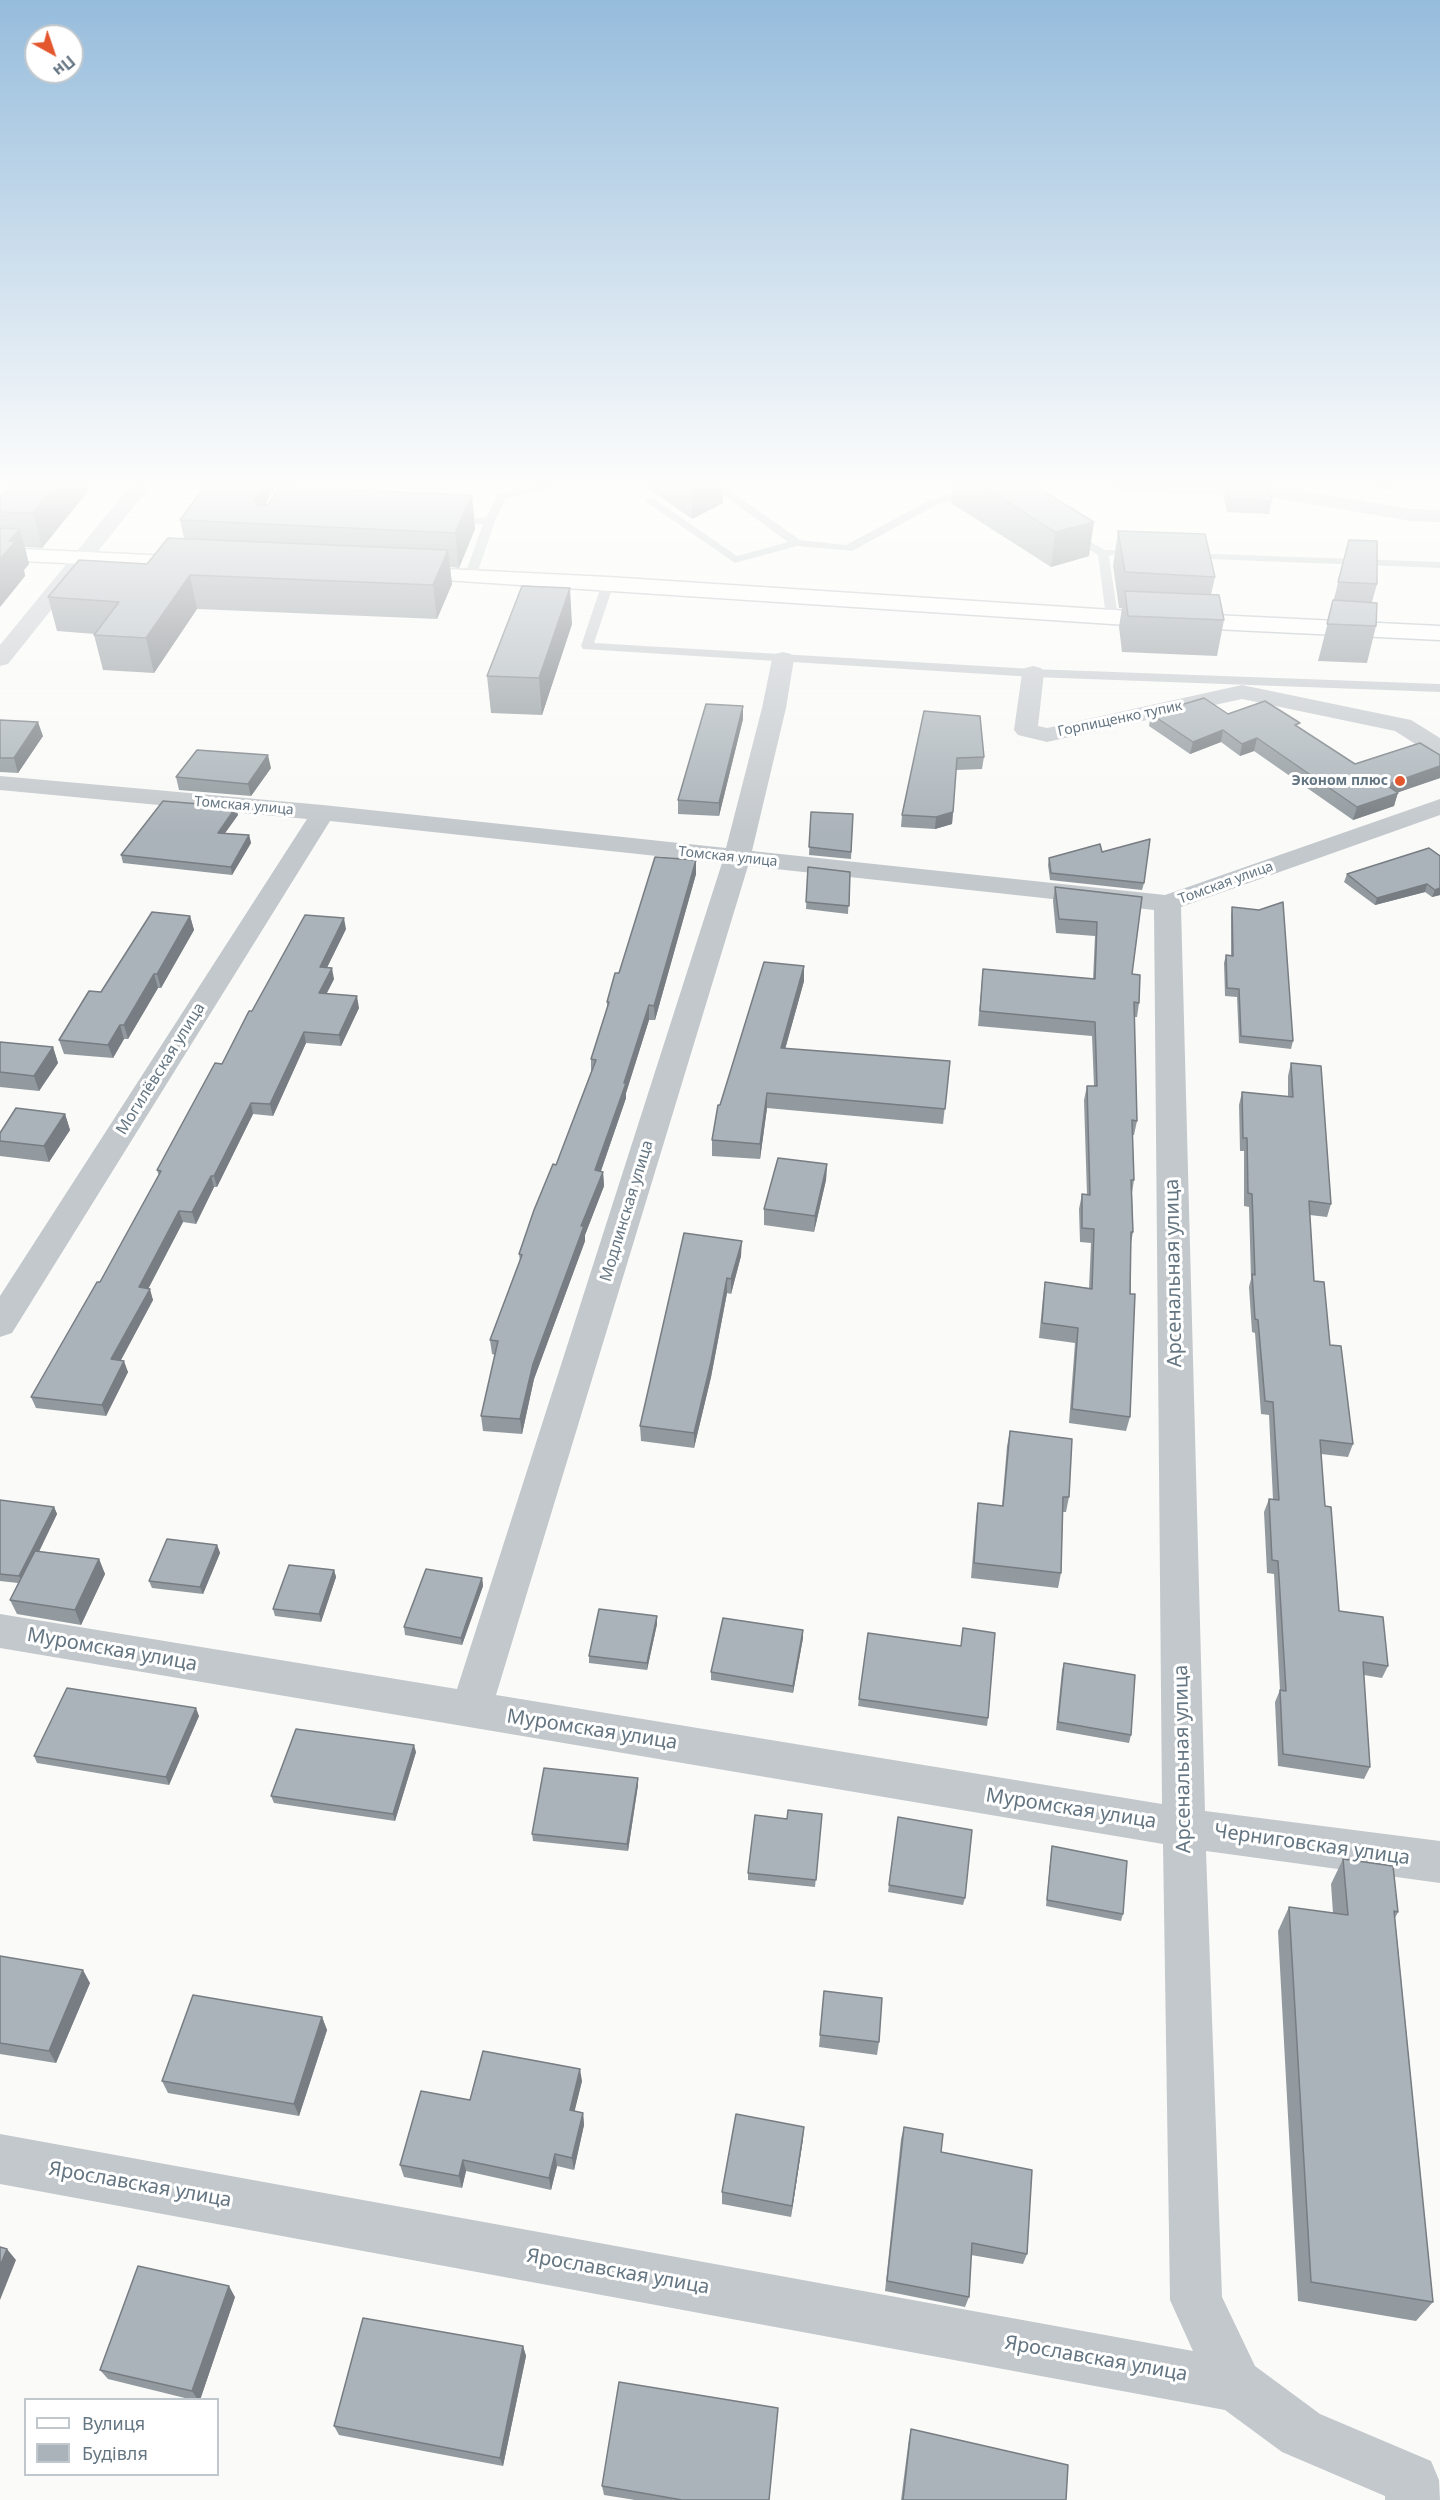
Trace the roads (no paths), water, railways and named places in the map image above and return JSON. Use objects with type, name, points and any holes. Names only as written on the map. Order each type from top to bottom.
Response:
[{"type":"main road","points":[[885,602],[1112,617],[1440,633]]},
{"type":"street","points":[[0,659],[47,602]]},
{"type":"street","name":"Модлинская улица","points":[[471,1710],[737,858],[774,708],[783,659]]},
{"type":"street","name":"Горпищенко тупик","points":[[1033,672],[1026,730],[1047,735],[1240,686],[1403,725],[1440,749]]},
{"type":"street","name":"Томская улица","points":[[0,783],[323,813],[1167,903],[1440,807]]},
{"type":"street","name":"Могилёвская улица","points":[[0,1324],[323,813]]},
{"type":"street","name":"Арсенальная улица","points":[[1167,903],[1184,1828],[1196,2300],[1236,2385],[1301,2433],[1422,2483]]},
{"type":"street","name":"Муромская улица","points":[[0,1631],[1184,1828]]},
{"type":"street","name":"Черниговская улица","points":[[1184,1828],[1440,1862]]},
{"type":"street","name":"Ярославская улица","points":[[0,2159],[1236,2385]]},
{"type":"lane","points":[[602,602],[587,646],[1240,686],[1440,688]]},
{"type":"lane","points":[[1110,602],[1112,617]]},
{"type":"place","name":"Эконом плюс","points":[[1400,781]]}]
